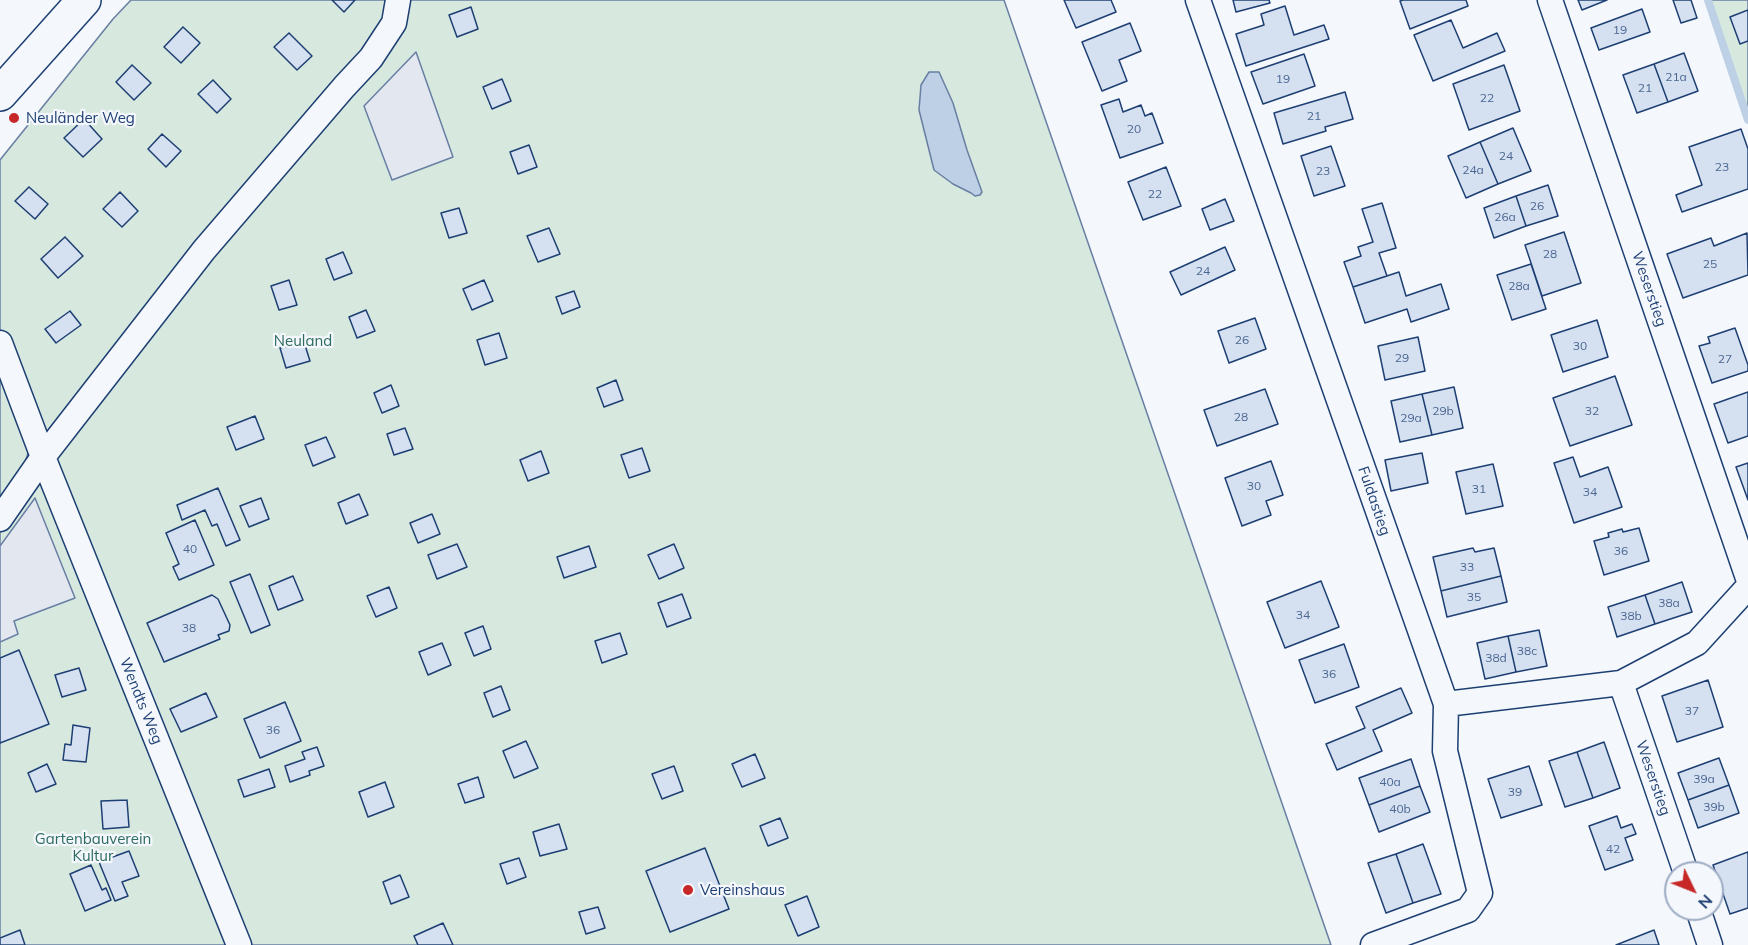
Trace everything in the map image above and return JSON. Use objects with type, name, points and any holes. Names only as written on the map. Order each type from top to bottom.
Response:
[{"type":"main road","points":[[0,94],[84,0]]},
{"type":"street","points":[[0,519],[43,457],[204,250],[371,58],[393,23],[398,0]]},
{"type":"street","name":"Fuldastieg","points":[[1198,0],[1446,704],[1445,751],[1480,893],[1468,910],[1373,945]]},
{"type":"street","name":"Weserstieg","points":[[1550,0],[1748,578]]},
{"type":"street","points":[[0,343],[43,457]]},
{"type":"street","name":"Wendts Weg","points":[[43,457],[239,945]]},
{"type":"street","points":[[1446,704],[1621,683],[1697,643],[1748,587]]},
{"type":"street","name":"Weserstieg","points":[[1621,683],[1682,861]]},
{"type":"street","points":[[1702,921],[1710,945]]},
{"type":"green space","points":[[131,0],[1004,0],[1331,945],[0,945],[0,519],[40,463],[31,443],[25,463],[0,499],[0,160],[113,19]]},
{"type":"green space","points":[[1710,0],[1748,0],[1748,112]]},
{"type":"shaded area","points":[[416,52],[453,157],[392,180],[364,106]]},
{"type":"shaded area","points":[[35,498],[75,598],[14,621],[18,634],[0,642],[0,546]]},
{"type":"water","points":[[929,72],[939,72],[953,103],[982,192],[980,195],[975,196],[934,170],[919,110],[921,85]]},
{"type":"building","points":[[332,0],[355,0],[344,12]]},
{"type":"building","points":[[1064,0],[1111,0],[1116,12],[1076,28]]},
{"type":"building","points":[[1233,0],[1269,0],[1270,3],[1236,12]]},
{"type":"building","points":[[1466,0],[1468,6],[1410,29],[1400,1]]},
{"type":"building","points":[[1578,0],[1607,0],[1582,10]]},
{"type":"building","points":[[1673,0],[1691,0],[1697,18],[1681,23]]},
{"type":"building","points":[[1285,6],[1294,35],[1324,25],[1329,39],[1246,66],[1236,34],[1264,25],[1261,14]]},
{"type":"building","points":[[471,7],[478,29],[457,37],[449,15]]},
{"type":"building","points":[[1642,9],[1650,32],[1599,50],[1591,28]]},
{"type":"building","points":[[1748,10],[1748,41],[1740,44],[1730,17]]},
{"type":"building","points":[[1451,20],[1463,48],[1497,33],[1505,51],[1433,81],[1414,35]]},
{"type":"building","points":[[1130,23],[1141,51],[1119,60],[1127,81],[1102,91],[1082,42]]},
{"type":"building","points":[[183,27],[200,43],[181,63],[164,47]]},
{"type":"building","points":[[289,33],[312,56],[297,70],[274,47]]},
{"type":"building","points":[[1684,53],[1698,91],[1668,102],[1654,64]]},
{"type":"building","points":[[1304,54],[1315,86],[1263,104],[1251,72]]},
{"type":"building","points":[[1654,64],[1668,102],[1637,113],[1623,75]]},
{"type":"building","points":[[132,65],[151,83],[134,100],[116,82]]},
{"type":"building","points":[[1504,65],[1520,111],[1469,130],[1453,84]]},
{"type":"building","points":[[502,79],[511,101],[492,109],[483,87]]},
{"type":"building","points":[[213,80],[231,99],[217,113],[198,94]]},
{"type":"building","points":[[1345,92],[1353,119],[1325,127],[1326,131],[1283,144],[1274,113]]},
{"type":"building","points":[[1119,99],[1123,112],[1141,105],[1145,116],[1152,113],[1163,143],[1120,158],[1101,105]]},
{"type":"building","points":[[84,119],[102,139],[83,157],[64,138]]},
{"type":"building","points":[[1513,128],[1531,171],[1498,184],[1480,142]]},
{"type":"building","points":[[1741,129],[1748,149],[1748,189],[1682,212],[1676,195],[1702,185],[1689,147]]},
{"type":"building","points":[[162,134],[181,151],[166,167],[148,149]]},
{"type":"building","points":[[1480,142],[1498,184],[1466,198],[1448,156]]},
{"type":"building","points":[[529,145],[537,167],[518,174],[510,152]]},
{"type":"building","points":[[1331,146],[1345,186],[1314,196],[1301,156]]},
{"type":"building","points":[[1166,167],[1181,206],[1143,220],[1128,182]]},
{"type":"building","points":[[1548,185],[1558,216],[1526,226],[1516,196]]},
{"type":"building","points":[[29,187],[48,204],[35,219],[15,201]]},
{"type":"building","points":[[120,192],[138,211],[122,227],[103,209]]},
{"type":"building","points":[[1516,196],[1526,226],[1494,238],[1484,208]]},
{"type":"building","points":[[1225,199],[1234,221],[1210,230],[1202,209]]},
{"type":"building","points":[[1382,203],[1396,248],[1379,253],[1387,276],[1353,287],[1344,262],[1361,256],[1358,247],[1373,242],[1362,209]]},
{"type":"building","points":[[459,208],[467,233],[449,238],[441,213]]},
{"type":"building","points":[[549,228],[560,254],[538,262],[527,236]]},
{"type":"building","points":[[1564,232],[1581,283],[1542,296],[1525,245]]},
{"type":"building","points":[[1747,233],[1748,275],[1683,298],[1667,254],[1711,238],[1714,246]]},
{"type":"building","points":[[65,237],[83,256],[58,278],[41,259]]},
{"type":"building","points":[[1225,247],[1235,270],[1181,295],[1170,272]]},
{"type":"building","points":[[343,252],[352,273],[334,280],[326,259]]},
{"type":"building","points":[[1531,264],[1546,309],[1512,320],[1497,275]]},
{"type":"building","points":[[1399,272],[1406,296],[1441,284],[1449,309],[1411,322],[1407,309],[1365,323],[1353,287]]},
{"type":"building","points":[[289,280],[297,305],[279,310],[271,286]]},
{"type":"building","points":[[484,280],[493,301],[472,310],[463,289]]},
{"type":"building","points":[[574,291],[580,307],[562,314],[556,297]]},
{"type":"building","points":[[366,310],[375,331],[357,338],[349,317]]},
{"type":"building","points":[[70,311],[81,325],[56,343],[45,329]]},
{"type":"building","points":[[1255,318],[1266,349],[1229,363],[1218,331]]},
{"type":"building","points":[[1597,320],[1608,357],[1563,372],[1551,335]]},
{"type":"building","points":[[1735,328],[1748,371],[1712,383],[1699,346],[1710,343],[1708,337]]},
{"type":"building","points":[[499,333],[507,358],[485,365],[477,340]]},
{"type":"building","points":[[1418,337],[1425,371],[1385,380],[1378,346]]},
{"type":"building","points":[[304,342],[310,361],[286,368],[280,348]]},
{"type":"building","points":[[1615,376],[1632,425],[1570,446],[1553,398]]},
{"type":"building","points":[[616,380],[623,400],[604,407],[597,388]]},
{"type":"building","points":[[391,385],[399,406],[382,413],[374,393]]},
{"type":"building","points":[[1454,387],[1463,428],[1432,435],[1422,394]]},
{"type":"building","points":[[1265,389],[1278,424],[1217,446],[1204,410]]},
{"type":"building","points":[[1748,392],[1748,436],[1728,443],[1714,404]]},
{"type":"building","points":[[1422,394],[1432,435],[1400,442],[1391,401]]},
{"type":"building","points":[[255,416],[264,439],[236,450],[227,427]]},
{"type":"building","points":[[405,428],[413,449],[394,455],[387,434]]},
{"type":"building","points":[[326,437],[335,457],[313,466],[305,445]]},
{"type":"building","points":[[642,448],[650,471],[629,478],[621,455]]},
{"type":"building","points":[[541,451],[549,473],[528,481],[520,460]]},
{"type":"building","points":[[1422,453],[1428,483],[1391,491],[1385,460]]},
{"type":"building","points":[[1573,457],[1580,477],[1608,467],[1622,507],[1574,523],[1554,463]]},
{"type":"building","points":[[1271,461],[1283,495],[1266,501],[1271,515],[1242,526],[1225,478]]},
{"type":"building","points":[[1748,463],[1748,500],[1736,467]]},
{"type":"building","points":[[1493,464],[1503,506],[1466,514],[1456,472]]},
{"type":"building","points":[[218,488],[240,540],[226,546],[217,524],[212,526],[205,510],[182,520],[177,505]]},
{"type":"building","points":[[359,494],[368,515],[346,524],[338,503]]},
{"type":"building","points":[[261,498],[269,519],[249,527],[240,506]]},
{"type":"building","points":[[432,514],[440,534],[418,543],[410,523]]},
{"type":"building","points":[[195,520],[214,565],[179,580],[173,567],[179,564],[166,533]]},
{"type":"building","points":[[1639,528],[1649,561],[1604,575],[1594,541],[1609,537],[1608,533]]},
{"type":"building","points":[[457,544],[467,567],[437,579],[428,555]]},
{"type":"building","points":[[674,544],[684,568],[659,579],[648,555]]},
{"type":"building","points":[[589,546],[596,567],[564,578],[557,557]]},
{"type":"building","points":[[1473,548],[1475,552],[1494,548],[1501,576],[1441,591],[1433,557]]},
{"type":"building","points":[[250,574],[270,625],[251,633],[230,582]]},
{"type":"building","points":[[293,576],[303,600],[278,610],[269,586]]},
{"type":"building","points":[[1501,576],[1507,602],[1447,617],[1441,591]]},
{"type":"building","points":[[1321,581],[1339,627],[1285,648],[1267,602]]},
{"type":"building","points":[[1682,582],[1692,612],[1655,624],[1645,595]]},
{"type":"building","points":[[389,587],[397,608],[376,617],[367,596]]},
{"type":"building","points":[[682,594],[691,618],[667,627],[658,603]]},
{"type":"building","points":[[212,595],[218,599],[230,625],[229,631],[218,635],[220,639],[164,662],[147,623]]},
{"type":"building","points":[[1645,595],[1655,624],[1617,637],[1608,607]]},
{"type":"building","points":[[483,626],[491,649],[474,656],[465,633]]},
{"type":"building","points":[[1539,630],[1547,666],[1516,672],[1508,636]]},
{"type":"building","points":[[620,633],[627,654],[602,663],[595,641]]},
{"type":"building","points":[[1508,636],[1516,672],[1485,679],[1477,643]]},
{"type":"building","points":[[442,643],[451,665],[428,675],[419,652]]},
{"type":"building","points":[[1344,644],[1359,687],[1315,703],[1299,660]]},
{"type":"building","points":[[19,650],[49,724],[0,743],[0,658]]},
{"type":"building","points":[[79,668],[86,690],[62,697],[55,675]]},
{"type":"building","points":[[1708,680],[1723,727],[1677,742],[1662,696]]},
{"type":"building","points":[[501,686],[510,710],[493,717],[484,693]]},
{"type":"building","points":[[1401,688],[1412,713],[1373,730],[1382,751],[1337,770],[1326,744],[1365,728],[1356,707]]},
{"type":"building","points":[[206,693],[217,717],[181,732],[170,709]]},
{"type":"building","points":[[285,702],[301,741],[260,758],[244,719]]},
{"type":"building","points":[[73,725],[90,728],[86,762],[63,760],[65,744],[71,745]]},
{"type":"building","points":[[526,741],[538,768],[514,778],[503,751]]},
{"type":"building","points":[[1604,742],[1620,788],[1593,798],[1577,752]]},
{"type":"building","points":[[317,747],[324,766],[309,771],[310,775],[290,782],[285,766],[305,759],[302,752]]},
{"type":"building","points":[[1577,752],[1593,798],[1565,807],[1549,761]]},
{"type":"building","points":[[755,754],[765,778],[742,787],[732,764]]},
{"type":"building","points":[[1719,758],[1729,785],[1688,800],[1678,773]]},
{"type":"building","points":[[1411,759],[1420,786],[1369,805],[1359,778]]},
{"type":"building","points":[[47,764],[56,784],[36,792],[28,773]]},
{"type":"building","points":[[674,766],[683,791],[662,799],[652,774]]},
{"type":"building","points":[[1529,766],[1542,805],[1501,818],[1488,779]]},
{"type":"building","points":[[269,769],[275,787],[244,797],[238,780]]},
{"type":"building","points":[[478,777],[484,797],[465,803],[458,784]]},
{"type":"building","points":[[385,782],[394,807],[368,817],[359,792]]},
{"type":"building","points":[[1729,785],[1739,813],[1698,828],[1688,800]]},
{"type":"building","points":[[1420,786],[1430,812],[1379,832],[1369,805]]},
{"type":"building","points":[[127,800],[129,827],[103,829],[101,801]]},
{"type":"building","points":[[1617,816],[1621,828],[1632,824],[1636,834],[1625,838],[1633,860],[1605,870],[1589,826]]},
{"type":"building","points":[[780,818],[788,838],[768,846],[760,826]]},
{"type":"building","points":[[559,824],[567,849],[540,856],[533,832]]},
{"type":"building","points":[[1423,844],[1441,894],[1413,903],[1396,854]]},
{"type":"building","name":"Vereinshaus","points":[[705,848],[729,909],[670,932],[646,871]]},
{"type":"building","points":[[129,851],[139,876],[122,882],[128,896],[115,901],[99,862]]},
{"type":"building","points":[[1748,852],[1748,908],[1730,914],[1724,897],[1724,861]]},
{"type":"building","points":[[1396,854],[1413,903],[1386,913],[1368,863]]},
{"type":"building","points":[[519,858],[526,877],[507,884],[500,864]]},
{"type":"building","points":[[91,865],[102,890],[106,888],[111,900],[85,911],[70,874]]},
{"type":"building","points":[[400,875],[409,897],[391,904],[383,882]]},
{"type":"building","points":[[807,896],[819,927],[798,936],[785,905]]},
{"type":"building","points":[[598,907],[605,928],[586,934],[579,912]]},
{"type":"building","points":[[443,923],[453,945],[418,945],[414,936]]},
{"type":"building","points":[[20,930],[25,945],[0,945],[0,938]]},
{"type":"building","points":[[1654,930],[1659,945],[1616,945]]},
{"type":"waterway","points":[[1708,0],[1748,120]]},
{"type":"place","name":"Neuländer Weg","points":[[14,118]]},
{"type":"place","name":"Vereinshaus","points":[[688,890]]},
{"type":"park label","name":"Neuland","points":[[303,341]]},
{"type":"park label","name":"Gartenbauverein Kultur","points":[[93,848]]}]
